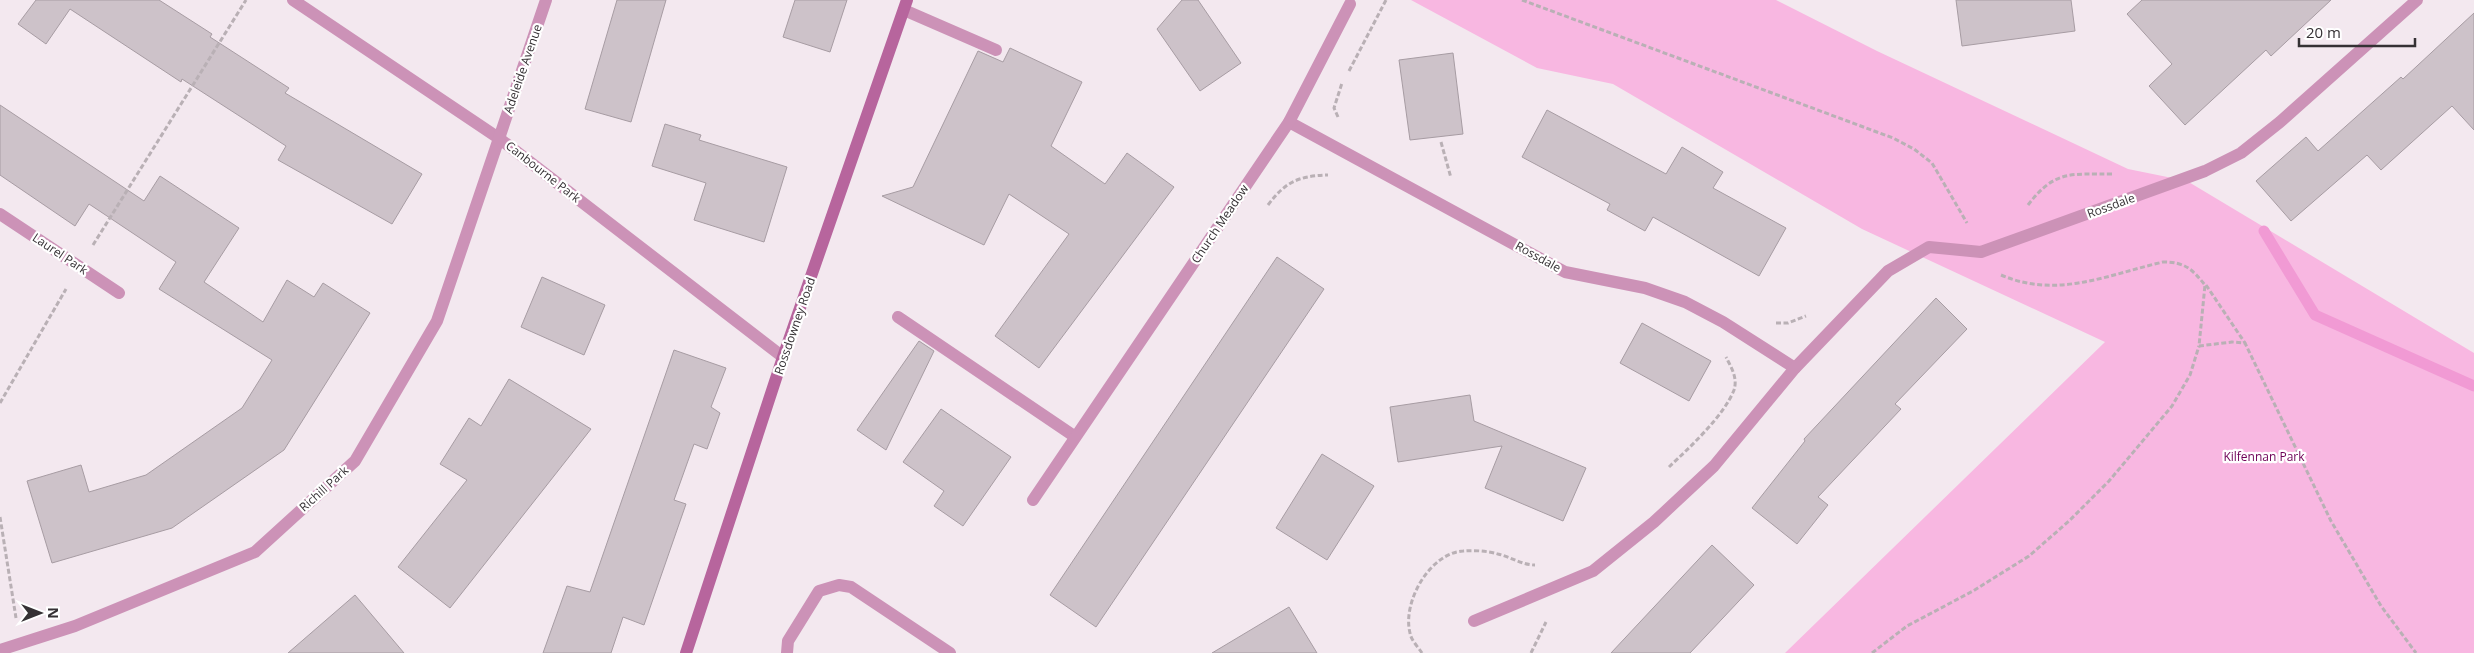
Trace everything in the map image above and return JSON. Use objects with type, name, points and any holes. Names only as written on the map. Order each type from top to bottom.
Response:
[{"type":"main road","name":"Rossdowney Road","points":[[686,653],[783,357],[905,5]]},
{"type":"street","name":"Canbourne Park","points":[[293,0],[500,138],[783,357]]},
{"type":"street","name":"Adeleide Avenue","points":[[500,138],[546,0]]},
{"type":"street","name":"Rossdale","points":[[1474,621],[1593,570],[1654,522],[1714,466],[1795,368],[1888,271],[1929,247],[1981,252],[2205,171],[2241,153],[2280,122],[2417,0]]},
{"type":"street","name":"Church Meadow","points":[[1033,500],[1074,436],[1289,122],[1347,1]]},
{"type":"street","points":[[905,5],[996,50]]},
{"type":"street","name":"Rossdale","points":[[1289,122],[1565,272],[1645,288],[1685,302],[1723,322],[1795,368]]},
{"type":"street","name":"Richill Park","points":[[0,650],[76,626],[255,552],[355,462],[437,321],[500,138]]},
{"type":"street","name":"Laurel Park","points":[[0,214],[119,294]]},
{"type":"street","points":[[898,317],[1074,436]]},
{"type":"street","points":[[787,653],[788,641],[814,597],[819,591],[839,585],[851,587],[950,653]]},
{"type":"path","points":[[0,403],[79,267],[246,0]]},
{"type":"path","points":[[1340,121],[1334,108],[1341,85],[1386,0]]},
{"type":"path","points":[[1522,0],[1893,138],[1914,149],[1932,163],[1993,271],[2018,282],[2040,286],[2075,285],[2163,262],[2178,262],[2190,267],[2205,285],[2245,344],[2330,521],[2380,606],[2416,653]]},
{"type":"path","points":[[1441,142],[1451,178]]},
{"type":"path","points":[[2023,212],[2034,197],[2049,183],[2066,174],[2116,174]]},
{"type":"path","points":[[1265,209],[1274,197],[1292,180],[1307,176],[1330,175]]},
{"type":"path","points":[[1872,653],[1907,626],[1973,591],[2029,556],[2069,521],[2109,481],[2172,406],[2190,375],[2199,346],[2205,285]]},
{"type":"path","points":[[1771,323],[1788,323],[1811,312]]},
{"type":"path","points":[[2199,346],[2232,342],[2245,344]]},
{"type":"path","points":[[1668,468],[1721,412],[1734,389],[1734,373],[1724,352]]},
{"type":"path","points":[[0,517],[20,643]]},
{"type":"path","points":[[1422,653],[1410,634],[1409,615],[1413,593],[1424,576],[1439,562],[1462,551],[1476,551],[1496,553],[1527,565],[1543,565]]},
{"type":"path","points":[[1531,653],[1544,624],[1550,619]]},
{"type":"green space","name":"Kilfennan Park","points":[[1411,0],[1776,0],[1877,51],[2128,169],[2187,181],[2474,353],[2474,653],[1785,653],[2105,342],[1862,229],[1613,84],[1537,68]]},
{"type":"building","points":[[36,0],[159,0],[212,34],[210,37],[289,88],[285,93],[422,174],[392,224],[278,160],[286,146],[182,79],[181,82],[70,9],[46,44],[18,24]]},
{"type":"building","points":[[617,0],[666,0],[631,122],[585,109]]},
{"type":"building","points":[[795,0],[847,0],[830,52],[783,37]]},
{"type":"building","points":[[1182,0],[1198,0],[1241,63],[1200,91],[1157,29]]},
{"type":"building","points":[[1956,0],[2071,0],[2075,31],[1962,46]]},
{"type":"building","points":[[2142,0],[2331,0],[2271,56],[2266,50],[2185,125],[2149,86],[2172,64],[2127,14]]},
{"type":"building","points":[[2474,13],[2474,130],[2452,106],[2381,170],[2367,155],[2291,221],[2256,181],[2306,137],[2318,151],[2401,77],[2403,79]]},
{"type":"building","points":[[1010,48],[1082,82],[1051,146],[1105,184],[1127,153],[1174,187],[1039,368],[995,336],[1069,234],[1009,194],[984,245],[882,196],[913,187],[978,51],[1003,62]]},
{"type":"building","points":[[1453,53],[1463,134],[1410,140],[1399,60]]},
{"type":"building","points":[[0,105],[144,201],[160,176],[239,228],[204,282],[263,322],[287,280],[314,297],[323,283],[370,313],[284,450],[172,528],[52,563],[27,481],[81,465],[89,492],[146,475],[242,408],[272,360],[159,289],[176,262],[89,204],[75,226],[0,175]]},
{"type":"building","points":[[1547,110],[1666,174],[1682,147],[1723,172],[1713,188],[1786,228],[1759,276],[1653,217],[1645,231],[1607,210],[1610,204],[1522,157]]},
{"type":"building","points":[[665,124],[701,135],[699,140],[787,167],[764,242],[694,220],[706,183],[652,166]]},
{"type":"building","points":[[1277,257],[1324,289],[1096,627],[1050,595]]},
{"type":"building","points":[[542,277],[605,305],[584,355],[521,327]]},
{"type":"building","points":[[1936,298],[1967,329],[1895,404],[1901,409],[1818,497],[1828,505],[1797,544],[1752,508],[1805,441],[1804,439]]},
{"type":"building","points":[[1642,323],[1711,361],[1689,401],[1620,363]]},
{"type":"building","points":[[919,341],[934,351],[886,450],[857,430]]},
{"type":"building","points":[[674,350],[726,368],[711,407],[720,413],[707,449],[694,444],[674,500],[686,504],[644,625],[623,617],[611,653],[543,653],[567,586],[590,592]]},
{"type":"building","points":[[509,379],[591,429],[450,608],[398,567],[467,480],[440,464],[469,418],[481,426]]},
{"type":"building","points":[[1470,395],[1474,421],[1586,468],[1563,521],[1485,488],[1502,446],[1398,462],[1390,407]]},
{"type":"building","points":[[941,409],[1011,457],[963,526],[934,506],[944,491],[903,462]]},
{"type":"building","points":[[1322,454],[1374,486],[1327,560],[1276,528]]},
{"type":"building","points":[[1712,545],[1754,585],[1690,653],[1611,653]]},
{"type":"building","points":[[355,595],[404,653],[288,653]]},
{"type":"building","points":[[1289,607],[1317,653],[1212,653]]},
{"type":"waterway","points":[[2264,231],[2315,315],[2474,386]]}]
